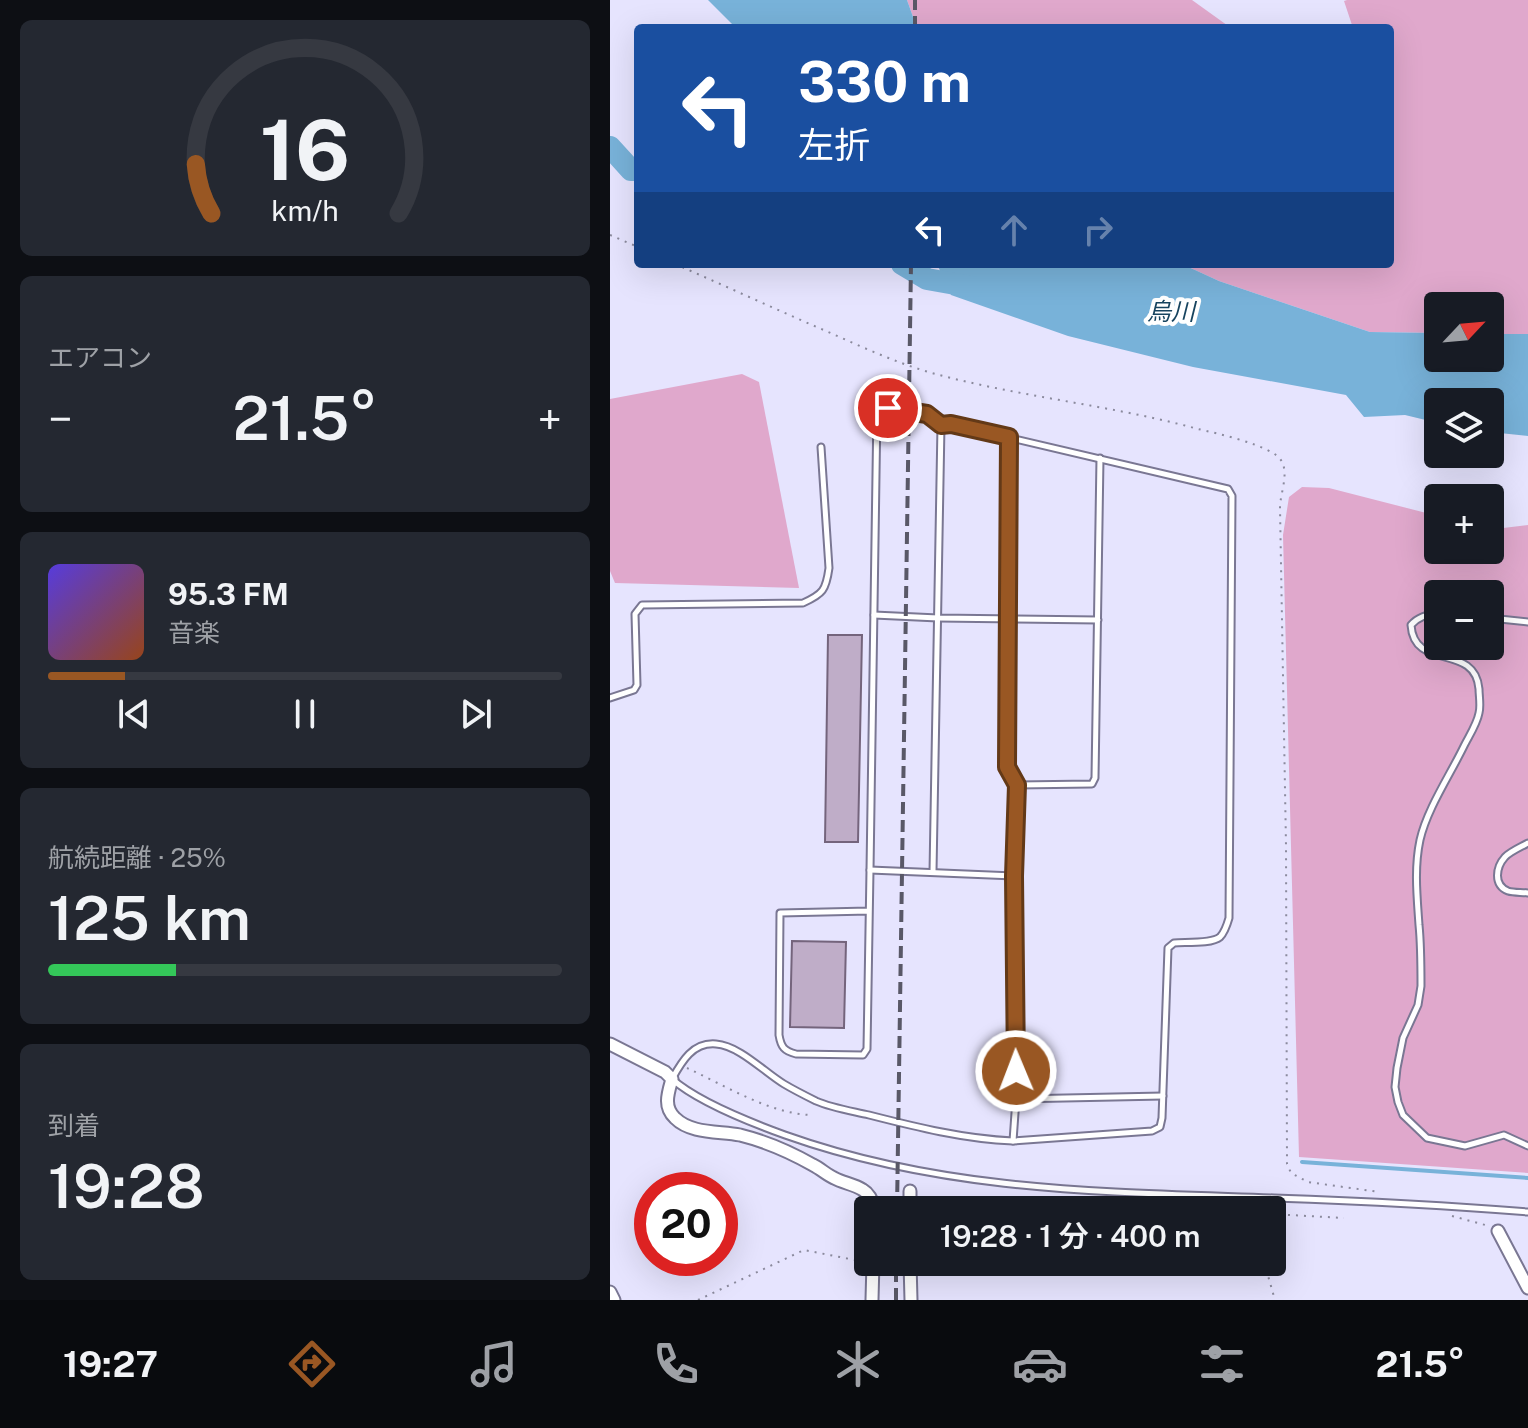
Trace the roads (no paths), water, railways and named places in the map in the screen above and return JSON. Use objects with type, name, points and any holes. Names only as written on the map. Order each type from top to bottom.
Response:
[{"type":"street","points":[[610,1044],[665,1072],[672,1079],[667,1106],[676,1119],[697,1129],[741,1136],[779,1149],[863,1190],[868,1196]]},
{"type":"street","points":[[910,1191],[910,1196]]},
{"type":"street","points":[[1498,1231],[1528,1288]]},
{"type":"street","points":[[872,1300],[873,1276]]},
{"type":"street","points":[[910,1276],[911,1300]]},
{"type":"street","points":[[610,1292],[614,1300]]},
{"type":"lane","points":[[869,911],[780,913],[779,1035],[786,1051],[796,1054],[863,1055],[867,1049],[877,409],[927,414],[941,425],[951,424],[1228,489],[1232,496],[1229,918],[1225,930],[1213,941],[1174,943],[1168,948],[1160,1127],[1152,1131],[1013,1141],[929,1130],[819,1102],[783,1083],[726,1045],[697,1047],[688,1053],[672,1079],[681,1087],[739,1116],[806,1142],[865,1160],[1008,1185],[1158,1195],[1428,1204],[1528,1212]]},
{"type":"lane","points":[[933,872],[941,425]]},
{"type":"lane","points":[[1009,437],[1007,767],[1017,785],[1014,876],[1016,1099],[1013,1141]]},
{"type":"lane","points":[[610,698],[634,690],[637,685],[635,614],[642,605],[803,603],[816,597],[827,586],[829,568],[821,447]]},
{"type":"lane","points":[[1017,785],[1092,784],[1095,778],[1100,458]]},
{"type":"lane","points":[[874,615],[1098,620]]},
{"type":"lane","points":[[1424,616],[1411,625],[1411,635],[1424,651]]},
{"type":"lane","points":[[1504,619],[1528,622]]},
{"type":"lane","points":[[1458,660],[1472,670],[1478,680],[1479,712],[1420,839],[1416,865],[1421,986],[1418,1005],[1400,1051],[1395,1087],[1403,1115],[1427,1138],[1465,1146],[1504,1135],[1528,1146]]},
{"type":"lane","points":[[1528,843],[1505,857],[1498,868],[1497,877],[1499,885],[1507,890],[1528,893]]},
{"type":"lane","points":[[870,870],[1014,876]]},
{"type":"lane","points":[[1016,1099],[1163,1096]]},
{"type":"water","points":[[708,0],[907,0],[916,24],[732,24]]},
{"type":"water","name":"烏川","points":[[939,268],[1191,268],[1219,281],[1370,332],[1424,333],[1424,372],[1504,372],[1504,334],[1528,334],[1528,436],[1504,433],[1504,388],[1424,388],[1424,420],[1405,415],[1364,417],[1346,395],[1193,367],[1068,336],[951,295]]},
{"type":"waterway","points":[[610,147],[634,170]]},
{"type":"waterway","points":[[909,268],[927,279],[972,287]]},
{"type":"waterway","points":[[1302,1162],[1528,1178]]},
{"type":"railway","points":[[915,0],[915,24]]},
{"type":"railway","points":[[897,1196],[911,268]]},
{"type":"railway","points":[[896,1276],[896,1300]]}]
